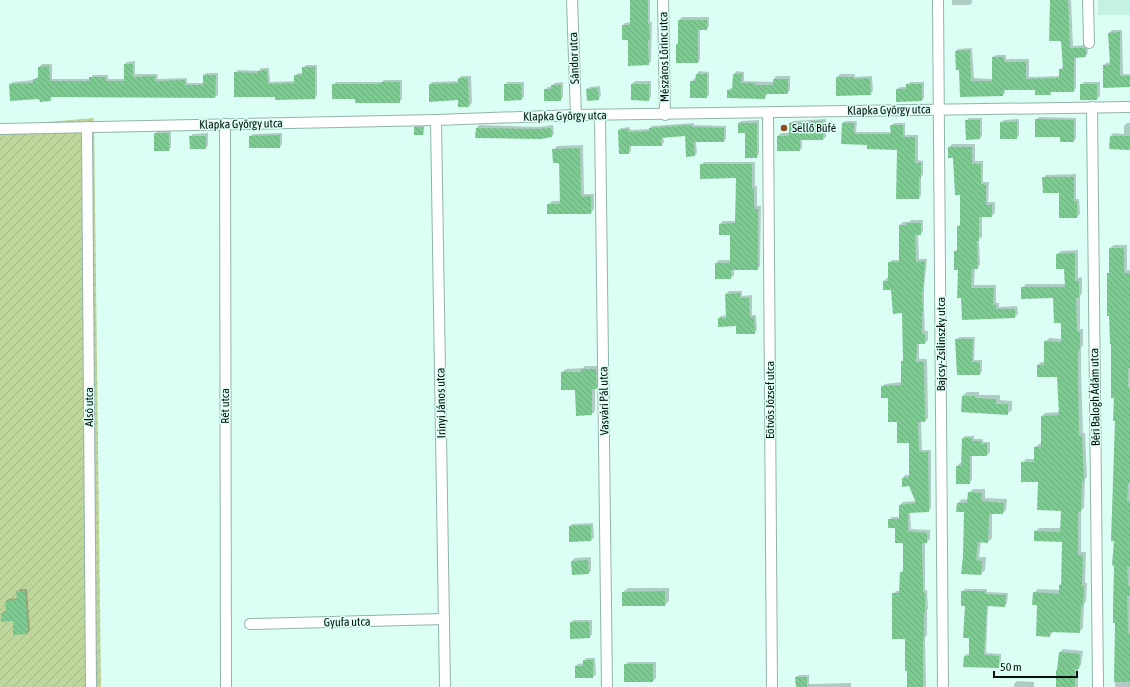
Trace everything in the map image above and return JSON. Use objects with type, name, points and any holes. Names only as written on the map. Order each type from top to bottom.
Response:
[{"type":"street","name":"Sándor utca","points":[[572,0],[576,115]]},
{"type":"street","name":"Mészáros Lőrinc utca","points":[[663,0],[665,115]]},
{"type":"street","name":"Bajcsy-Zsilinszky utca","points":[[938,0],[943,687]]},
{"type":"street","points":[[1088,0],[1089,43]]},
{"type":"street","name":"Béri Balogh Ádám utca","points":[[1092,107],[1098,687]]},
{"type":"street","name":"Klapka György utca","points":[[0,129],[436,120],[576,115],[600,116],[939,109],[1130,107]]},
{"type":"street","name":"Eötvös József utca","points":[[768,113],[772,687]]},
{"type":"street","name":"Vasvári Pál utca","points":[[600,116],[607,687]]},
{"type":"street","name":"Irinyi János utca","points":[[436,120],[445,687]]},
{"type":"street","name":"Rét utca","points":[[225,124],[226,687]]},
{"type":"street","name":"Alsó utca","points":[[87,127],[91,687]]},
{"type":"street","name":"Gyufa utca","points":[[250,624],[444,619]]},
{"type":"shaded area","points":[[1098,0],[1130,0],[1130,15],[1098,15]]},
{"type":"green space","points":[[94,118],[101,687],[0,687],[0,126]]},
{"type":"building","points":[[630,0],[648,0],[650,40],[648,40],[649,65],[628,66],[628,40],[622,40],[622,25],[630,25]]},
{"type":"building","points":[[1050,0],[1068,0],[1070,48],[1086,48],[1086,57],[1074,58],[1074,92],[1050,92],[1051,95],[1035,95],[1035,90],[1003,90],[1003,96],[960,97],[959,70],[956,70],[955,51],[970,50],[971,81],[992,81],[992,57],[1004,57],[1004,62],[1026,62],[1026,79],[1059,78],[1059,69],[1063,69],[1061,41],[1049,41]]},
{"type":"building","points":[[678,20],[707,20],[707,30],[698,30],[698,63],[676,63]]},
{"type":"building","points":[[1120,32],[1120,76],[1130,76],[1130,87],[1103,88],[1103,65],[1110,65],[1108,33]]},
{"type":"building","points":[[124,64],[133,64],[133,77],[155,76],[155,81],[185,80],[185,85],[203,85],[203,75],[216,75],[215,98],[50,97],[51,101],[40,102],[39,99],[10,101],[9,84],[33,83],[33,79],[38,79],[38,67],[49,66],[50,81],[89,81],[89,77],[106,77],[106,81],[124,81]]},
{"type":"building","points":[[302,67],[315,67],[315,99],[275,100],[275,97],[234,97],[234,72],[258,73],[257,71],[267,70],[268,84],[294,83],[294,75],[302,75]]},
{"type":"building","points":[[696,74],[707,74],[707,98],[690,98],[690,81],[695,81]]},
{"type":"building","points":[[733,74],[742,74],[741,83],[755,83],[755,85],[773,85],[773,79],[788,79],[788,94],[765,94],[765,99],[727,98],[727,90],[732,90]]},
{"type":"building","points":[[836,77],[853,77],[853,79],[870,78],[871,95],[836,96]]},
{"type":"building","points":[[458,78],[468,78],[469,107],[458,107],[458,100],[429,102],[429,84],[458,83]]},
{"type":"building","points":[[381,82],[400,82],[400,103],[355,103],[355,99],[332,99],[332,84],[381,84]]},
{"type":"building","points":[[504,84],[521,84],[522,100],[504,101]]},
{"type":"building","points":[[631,84],[649,84],[649,101],[631,100]]},
{"type":"building","points":[[906,84],[922,84],[922,101],[896,102],[896,89],[906,89]]},
{"type":"building","points":[[1080,84],[1097,84],[1097,100],[1080,100]]},
{"type":"building","points":[[551,85],[561,85],[561,101],[544,101],[544,89],[551,89]]},
{"type":"building","points":[[598,88],[599,100],[587,101],[586,89]]},
{"type":"building","points":[[1035,119],[1074,120],[1074,142],[1060,142],[1060,137],[1035,137]]},
{"type":"building","points":[[965,120],[980,120],[980,139],[966,140]]},
{"type":"building","points":[[811,121],[823,121],[823,140],[800,140],[800,151],[777,151],[777,136],[789,136],[789,123],[811,123]]},
{"type":"building","points":[[1000,122],[1017,122],[1017,139],[1000,139]]},
{"type":"building","points":[[738,123],[757,123],[757,158],[745,158],[745,133],[738,133]]},
{"type":"building","points":[[842,123],[854,123],[854,134],[891,134],[890,125],[903,125],[903,137],[915,137],[915,163],[921,163],[919,199],[896,199],[897,150],[867,149],[867,145],[841,144]]},
{"type":"building","points":[[692,125],[692,127],[724,128],[724,142],[694,142],[695,156],[686,157],[685,136],[661,138],[662,146],[629,146],[629,154],[619,154],[618,130],[628,129],[628,132],[649,131],[649,128]]},
{"type":"building","points":[[414,127],[423,127],[423,135],[414,135]]},
{"type":"building","points":[[476,128],[551,128],[552,137],[541,139],[475,138]]},
{"type":"building","points":[[154,133],[169,133],[169,151],[154,151]]},
{"type":"building","points":[[280,135],[280,148],[249,148],[249,136]]},
{"type":"building","points":[[189,136],[206,136],[206,149],[190,149]]},
{"type":"building","points":[[1110,136],[1130,136],[1130,150],[1109,149]]},
{"type":"building","points":[[948,147],[972,147],[972,164],[981,164],[981,184],[986,185],[986,205],[992,205],[992,217],[979,217],[979,241],[977,241],[978,269],[972,269],[971,288],[994,288],[993,305],[996,305],[996,309],[1015,309],[1015,318],[962,320],[961,298],[957,298],[958,270],[954,270],[954,251],[957,251],[957,226],[960,226],[960,195],[955,195],[953,158],[948,158]]},
{"type":"building","points":[[580,148],[581,197],[591,196],[591,214],[547,214],[547,204],[560,204],[559,163],[553,163],[552,149]]},
{"type":"building","points":[[700,164],[752,164],[754,209],[758,209],[758,270],[731,270],[731,279],[715,279],[715,263],[730,263],[730,235],[719,235],[719,224],[735,223],[736,178],[700,179]]},
{"type":"building","points":[[1042,177],[1074,177],[1074,201],[1077,201],[1077,218],[1059,218],[1059,193],[1043,193]]},
{"type":"building","points":[[907,223],[921,223],[921,235],[915,235],[916,262],[925,261],[922,291],[922,334],[925,334],[925,344],[917,344],[916,362],[924,362],[925,422],[918,422],[919,452],[928,452],[929,512],[908,513],[908,531],[927,533],[927,543],[922,543],[923,593],[925,593],[923,687],[907,687],[907,671],[905,671],[905,639],[892,639],[892,593],[899,593],[900,572],[903,572],[903,543],[895,543],[895,528],[888,528],[888,519],[899,519],[899,505],[916,503],[909,486],[902,487],[902,478],[909,477],[909,443],[897,443],[897,422],[888,422],[888,398],[881,398],[881,386],[901,385],[901,361],[903,361],[902,313],[893,314],[891,290],[883,290],[883,281],[888,281],[888,262],[899,262],[899,225],[907,225]]},
{"type":"building","points":[[1109,248],[1124,248],[1124,273],[1130,273],[1130,368],[1128,368],[1128,388],[1130,388],[1130,483],[1128,483],[1127,501],[1130,501],[1130,567],[1127,566],[1130,596],[1127,596],[1128,633],[1130,633],[1130,682],[1114,682],[1115,623],[1113,623],[1114,566],[1112,565],[1114,541],[1111,541],[1115,421],[1113,421],[1114,398],[1111,398],[1111,344],[1109,316],[1107,316],[1107,273],[1109,273]]},
{"type":"building","points":[[1075,253],[1075,281],[1079,281],[1079,298],[1076,298],[1077,332],[1080,332],[1080,350],[1078,350],[1079,436],[1082,436],[1084,481],[1082,481],[1081,512],[1078,512],[1078,555],[1083,555],[1083,606],[1081,606],[1080,633],[1050,632],[1050,637],[1036,636],[1037,605],[1032,605],[1033,592],[1059,594],[1059,585],[1061,585],[1062,542],[1034,541],[1034,531],[1060,532],[1061,511],[1037,510],[1038,482],[1021,482],[1021,462],[1034,462],[1034,447],[1041,447],[1041,416],[1059,415],[1057,377],[1037,377],[1037,365],[1044,365],[1044,341],[1061,342],[1061,323],[1054,323],[1053,298],[1021,299],[1021,287],[1065,287],[1064,269],[1056,269],[1056,254]]},
{"type":"building","points":[[740,293],[740,298],[749,298],[750,317],[754,317],[755,334],[736,334],[736,326],[718,327],[718,318],[726,318],[725,294]]},
{"type":"building","points":[[955,339],[973,339],[972,362],[980,362],[980,375],[957,375]]},
{"type":"building","points":[[581,369],[596,369],[597,389],[592,389],[592,415],[576,416],[575,390],[561,390],[561,372],[581,372]]},
{"type":"building","points":[[962,396],[996,399],[996,404],[1008,404],[1008,415],[961,412]]},
{"type":"building","points":[[962,438],[972,438],[972,441],[981,441],[981,444],[987,444],[987,456],[970,456],[970,484],[956,484],[956,466],[961,466]]},
{"type":"building","points":[[968,492],[982,493],[981,501],[1004,503],[1003,514],[989,514],[988,543],[978,542],[976,560],[982,561],[981,575],[961,574],[964,512],[956,512],[957,503],[967,503]]},
{"type":"building","points":[[591,525],[591,541],[569,542],[569,526]]},
{"type":"building","points":[[588,560],[589,574],[572,575],[571,561]]},
{"type":"building","points":[[16,591],[25,591],[28,634],[13,635],[13,621],[1,622],[1,613],[6,613],[5,601],[17,600]]},
{"type":"building","points":[[665,591],[665,606],[622,606],[622,592]]},
{"type":"building","points":[[961,591],[985,591],[985,594],[1006,595],[1005,607],[987,606],[984,655],[999,656],[999,668],[963,667],[964,656],[969,656],[969,638],[963,638],[965,606],[961,606]]},
{"type":"building","points":[[570,622],[589,622],[590,638],[570,639]]},
{"type":"building","points":[[1059,652],[1080,654],[1079,669],[1075,669],[1075,687],[1056,687],[1056,670]]},
{"type":"building","points":[[583,660],[593,660],[593,678],[575,678],[575,666],[583,666]]},
{"type":"building","points":[[624,664],[653,664],[653,682],[624,682]]},
{"type":"building","points":[[795,677],[807,677],[807,687],[796,687]]},
{"type":"place","name":"Sellő Büfé","points":[[784,128]]}]
